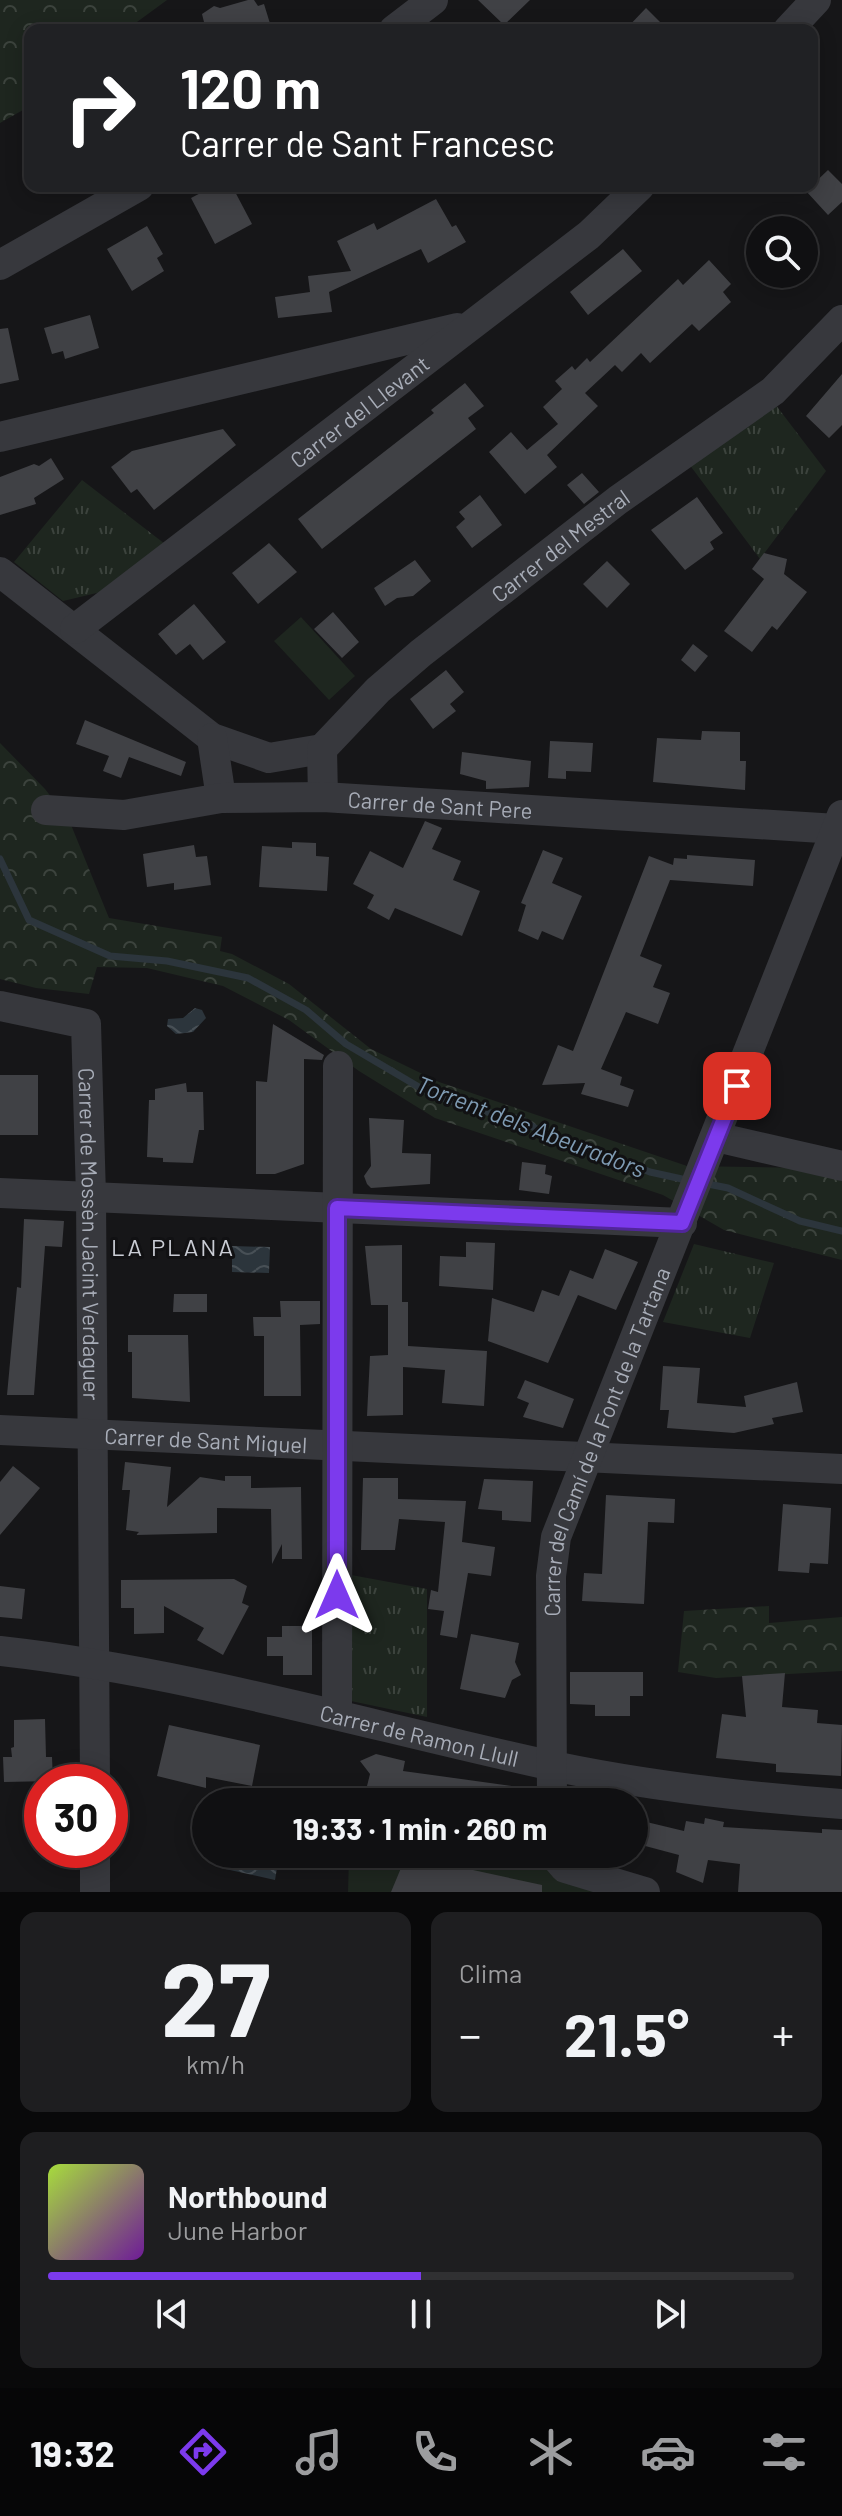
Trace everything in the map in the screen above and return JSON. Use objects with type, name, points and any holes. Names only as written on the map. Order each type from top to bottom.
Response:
[{"type":"street","points":[[402,24],[433,0]]},
{"type":"street","points":[[794,24],[816,0]]},
{"type":"street","points":[[0,265],[128,192]]},
{"type":"street","name":"Carrer del Llevant","points":[[75,629],[589,235],[634,192]]},
{"type":"street","name":"Carrer del Mestral","points":[[322,749],[378,690],[421,653],[618,500],[773,391],[842,320]]},
{"type":"street","points":[[0,437],[469,326]]},
{"type":"street","points":[[0,572],[212,738],[269,758],[322,749],[323,797]]},
{"type":"street","points":[[212,738],[221,798]]},
{"type":"street","name":"Carrer de Sant Pere","points":[[46,810],[124,815],[221,798],[323,797],[839,822]]},
{"type":"street","name":"Carrer del Camí de la Font de la Tartana","points":[[552,1788],[552,1559],[556,1537],[839,822]]},
{"type":"street","name":"Carrer de Mossèn Jacint Verdaguer","points":[[0,1006],[86,1024],[91,1196],[95,1764]]},
{"type":"street","points":[[337,1714],[338,1066]]},
{"type":"street","points":[[716,1137],[842,1166]]},
{"type":"street","points":[[0,1193],[337,1208],[688,1210]]},
{"type":"street","name":"Carrer de Sant Miquel","points":[[0,1430],[589,1460],[842,1469]]},
{"type":"street","name":"Carrer de Ramon Llull","points":[[0,1651],[95,1662],[337,1714],[553,1766],[675,1788],[842,1804]]},
{"type":"street","points":[[95,1868],[95,1892]]},
{"type":"street","points":[[565,1868],[645,1892]]},
{"type":"green space","points":[[0,0],[167,0],[134,24],[24,24],[24,109],[0,123]]},
{"type":"green space","points":[[775,404],[826,471],[760,559],[689,464]]},
{"type":"green space","points":[[82,480],[165,544],[105,591],[63,601],[14,562]]},
{"type":"green space","points":[[301,617],[355,676],[329,700],[274,641]]},
{"type":"green space","points":[[0,743],[45,789],[69,820],[109,918],[222,937],[220,951],[232,954],[289,984],[371,1049],[439,1082],[687,1166],[810,1168],[842,1179],[842,1260],[724,1230],[663,1195],[435,1118],[359,1071],[289,1020],[223,986],[147,968],[97,967],[89,994],[36,988],[0,979]]},
{"type":"green space","points":[[694,1244],[774,1263],[750,1338],[663,1322]]},
{"type":"green space","points":[[351,1575],[427,1589],[427,1717],[351,1701]]},
{"type":"green space","points":[[769,1606],[769,1623],[842,1617],[842,1671],[716,1678],[678,1672],[684,1611]]},
{"type":"green space","points":[[349,1868],[550,1868],[563,1880],[607,1892],[348,1892]]},
{"type":"water","points":[[195,1008],[202,1010],[206,1018],[193,1032],[176,1034],[167,1026],[168,1019],[183,1018]]},
{"type":"water","points":[[232,1246],[270,1247],[269,1273],[232,1272]]},
{"type":"water","points":[[221,1868],[277,1868],[275,1880]]},
{"type":"building","points":[[254,0],[258,6],[264,4],[270,24],[204,24],[202,14],[214,6],[220,8]]},
{"type":"building","points":[[478,0],[530,0],[505,24]]},
{"type":"building","points":[[646,8],[662,24],[631,24]]},
{"type":"building","points":[[828,170],[842,184],[842,202],[828,215],[807,192],[818,192],[818,180]]},
{"type":"building","points":[[202,192],[235,192],[252,224],[215,244],[191,198]]},
{"type":"building","points":[[436,199],[452,227],[456,225],[466,242],[428,263],[421,249],[329,292],[332,312],[278,318],[275,297],[310,292],[308,276],[351,271],[337,241],[374,223],[377,230]]},
{"type":"building","points":[[147,226],[163,254],[157,258],[164,271],[132,291],[107,249]]},
{"type":"building","points":[[623,249],[642,271],[588,315],[570,292]]},
{"type":"building","points":[[709,260],[731,284],[723,292],[731,302],[699,331],[692,324],[650,363],[641,353],[622,372],[615,365],[585,393],[598,406],[547,455],[557,467],[525,494],[489,452],[511,432],[527,450],[558,424],[543,407],[562,389],[555,381],[572,366],[575,370],[587,358],[590,362],[678,279],[683,285]]},
{"type":"building","points":[[90,315],[99,348],[65,359],[63,351],[52,354],[44,328]]},
{"type":"building","points":[[8,328],[19,380],[0,384],[0,329]]},
{"type":"building","points":[[842,374],[842,425],[829,438],[806,416]]},
{"type":"building","points":[[465,383],[484,406],[468,418],[476,429],[322,549],[298,519],[434,413],[431,410]]},
{"type":"building","points":[[223,429],[236,445],[154,510],[137,489],[131,493],[111,467],[132,451]]},
{"type":"building","points":[[51,458],[64,479],[34,498],[36,504],[0,515],[0,477],[34,464],[39,466]]},
{"type":"building","points":[[582,473],[599,492],[584,504],[567,485]]},
{"type":"building","points":[[480,495],[502,525],[472,548],[456,527],[465,519],[459,512]]},
{"type":"building","points":[[697,497],[723,533],[710,542],[714,549],[685,570],[651,530]]},
{"type":"building","points":[[269,543],[297,572],[258,604],[232,573]]},
{"type":"building","points":[[764,553],[787,559],[784,574],[807,592],[777,630],[772,626],[752,652],[724,631],[764,579],[752,569]]},
{"type":"building","points":[[415,560],[431,581],[413,596],[397,598],[385,606],[374,588]]},
{"type":"building","points":[[607,561],[630,584],[607,608],[583,584]]},
{"type":"building","points":[[194,604],[226,642],[203,660],[190,644],[176,655],[158,634]]},
{"type":"building","points":[[333,612],[359,642],[342,658],[314,629]]},
{"type":"building","points":[[693,644],[708,656],[695,672],[681,660]]},
{"type":"building","points":[[446,670],[464,692],[450,704],[456,711],[433,729],[410,699]]},
{"type":"building","points":[[85,720],[186,762],[181,776],[129,757],[121,778],[103,771],[109,756],[76,744]]},
{"type":"building","points":[[702,731],[740,732],[740,761],[746,761],[745,790],[653,782],[657,738],[701,740]]},
{"type":"building","points":[[550,741],[593,743],[591,772],[566,771],[566,779],[548,778]]},
{"type":"building","points":[[462,752],[531,761],[529,787],[486,789],[486,781],[460,774]]},
{"type":"building","points":[[425,821],[442,828],[432,849],[461,861],[453,880],[480,891],[462,936],[395,908],[389,920],[367,908],[374,895],[353,884],[370,851],[403,868]]},
{"type":"building","points":[[292,842],[316,843],[316,856],[329,857],[327,891],[259,887],[262,846],[292,848]]},
{"type":"building","points":[[194,845],[196,857],[207,856],[211,885],[174,890],[174,883],[147,887],[143,854]]},
{"type":"building","points":[[543,850],[563,858],[552,883],[582,896],[563,940],[542,931],[538,940],[518,931],[526,905],[521,903]]},
{"type":"building","points":[[687,855],[755,860],[753,886],[670,880],[640,956],[662,965],[653,987],[670,993],[658,1024],[626,1012],[601,1069],[622,1077],[620,1085],[634,1090],[628,1107],[581,1094],[585,1083],[542,1085],[558,1045],[573,1051],[649,856],[673,865],[674,858],[687,859]]},
{"type":"building","points":[[273,1024],[324,1055],[322,1060],[304,1059],[304,1164],[275,1174],[256,1174],[256,1081],[267,1082]]},
{"type":"building","points":[[0,1075],[38,1075],[38,1135],[0,1135]]},
{"type":"building","points":[[186,1083],[187,1092],[203,1092],[204,1130],[199,1130],[193,1163],[163,1162],[163,1158],[147,1157],[149,1100],[155,1100],[155,1089]]},
{"type":"building","points":[[369,1118],[404,1120],[402,1153],[431,1154],[430,1184],[371,1188],[367,1184],[364,1176],[371,1166]]},
{"type":"building","points":[[522,1162],[546,1165],[545,1174],[552,1176],[549,1194],[519,1190]]},
{"type":"building","points":[[24,1219],[64,1221],[62,1247],[45,1246],[34,1395],[7,1395],[17,1287],[21,1288]]},
{"type":"building","points":[[466,1242],[495,1243],[493,1290],[439,1286],[440,1256],[466,1257]]},
{"type":"building","points":[[402,1245],[402,1302],[408,1302],[408,1346],[487,1351],[484,1406],[442,1403],[445,1370],[403,1367],[403,1415],[367,1416],[370,1356],[388,1355],[388,1305],[371,1305],[365,1246]]},
{"type":"building","points":[[605,1249],[638,1262],[616,1310],[578,1295],[548,1363],[488,1341],[492,1298],[534,1312],[542,1290],[559,1296],[570,1270],[593,1279]]},
{"type":"building","points":[[174,1294],[207,1294],[207,1312],[173,1312]]},
{"type":"building","points":[[280,1301],[320,1301],[320,1324],[300,1325],[301,1396],[264,1396],[264,1336],[254,1336],[253,1317],[281,1317]]},
{"type":"building","points":[[128,1335],[188,1335],[190,1402],[132,1398],[132,1352],[128,1352]]},
{"type":"building","points":[[663,1366],[700,1368],[697,1403],[746,1407],[744,1396],[797,1382],[803,1412],[772,1418],[774,1424],[734,1433],[667,1428],[669,1410],[660,1410]]},
{"type":"building","points":[[525,1380],[574,1399],[563,1428],[523,1417],[529,1403],[517,1398]]},
{"type":"building","points":[[125,1462],[171,1467],[167,1507],[200,1477],[225,1481],[225,1476],[251,1476],[251,1488],[301,1487],[302,1559],[282,1559],[282,1544],[272,1564],[271,1509],[217,1508],[217,1533],[136,1535],[139,1532],[126,1530],[130,1490],[122,1490]]},
{"type":"building","points":[[13,1466],[40,1488],[0,1535],[0,1482]]},
{"type":"building","points":[[363,1478],[398,1478],[398,1499],[466,1501],[462,1542],[495,1547],[491,1576],[468,1573],[457,1638],[440,1635],[444,1611],[428,1609],[431,1590],[438,1592],[445,1522],[399,1519],[395,1550],[361,1550]]},
{"type":"building","points":[[484,1479],[533,1481],[531,1522],[502,1520],[502,1511],[478,1509]]},
{"type":"building","points":[[606,1495],[675,1499],[674,1523],[648,1522],[644,1604],[582,1601],[584,1573],[602,1574]]},
{"type":"building","points":[[783,1504],[831,1508],[828,1564],[810,1563],[809,1573],[778,1571]]},
{"type":"building","points":[[234,1579],[247,1586],[242,1603],[249,1606],[223,1655],[197,1640],[204,1628],[164,1606],[164,1633],[134,1634],[134,1608],[121,1608],[121,1580]]},
{"type":"building","points":[[0,1586],[25,1589],[22,1619],[0,1617]]},
{"type":"building","points":[[282,1626],[312,1626],[312,1675],[283,1675],[283,1656],[267,1656],[267,1637],[282,1637]]},
{"type":"building","points":[[471,1634],[519,1643],[515,1662],[521,1675],[512,1680],[505,1698],[460,1689]]},
{"type":"building","points":[[570,1672],[643,1672],[643,1696],[630,1696],[630,1716],[595,1716],[595,1705],[570,1704]]},
{"type":"building","points":[[785,1673],[782,1707],[818,1710],[817,1723],[842,1725],[841,1776],[776,1772],[776,1764],[716,1758],[722,1714],[746,1717],[742,1676]]},
{"type":"building","points":[[45,1719],[46,1757],[52,1757],[52,1764],[24,1764],[24,1782],[4,1782],[3,1757],[12,1757],[14,1720]]},
{"type":"building","points":[[169,1725],[260,1745],[252,1786],[206,1777],[206,1788],[157,1776]]},
{"type":"building","points":[[376,1754],[405,1761],[403,1771],[527,1788],[366,1788],[370,1774],[360,1761]]},
{"type":"building","points":[[705,1818],[724,1822],[723,1827],[822,1833],[822,1829],[842,1830],[842,1892],[738,1892],[740,1864],[708,1860],[703,1883],[676,1872],[679,1855],[648,1847],[648,1822],[684,1831],[686,1821],[704,1824]]},
{"type":"building","points":[[401,1868],[463,1868],[542,1885],[542,1892],[391,1892]]},
{"type":"waterway","name":"Torrent dels Abeuradors","points":[[0,859],[29,920],[110,956],[167,961],[248,978],[306,1010],[346,1044],[429,1093],[472,1109],[521,1119],[547,1136],[585,1146],[650,1172],[691,1181]]},
{"type":"waterway","name":"Torrent dels Abeuradors","points":[[703,1183],[728,1188],[800,1221],[842,1231]]},
{"type":"district","name":"LA PLANA","points":[[173,1246]]},
{"type":"route","points":[[337,1595],[337,1208],[682,1223],[737,1086]]}]
